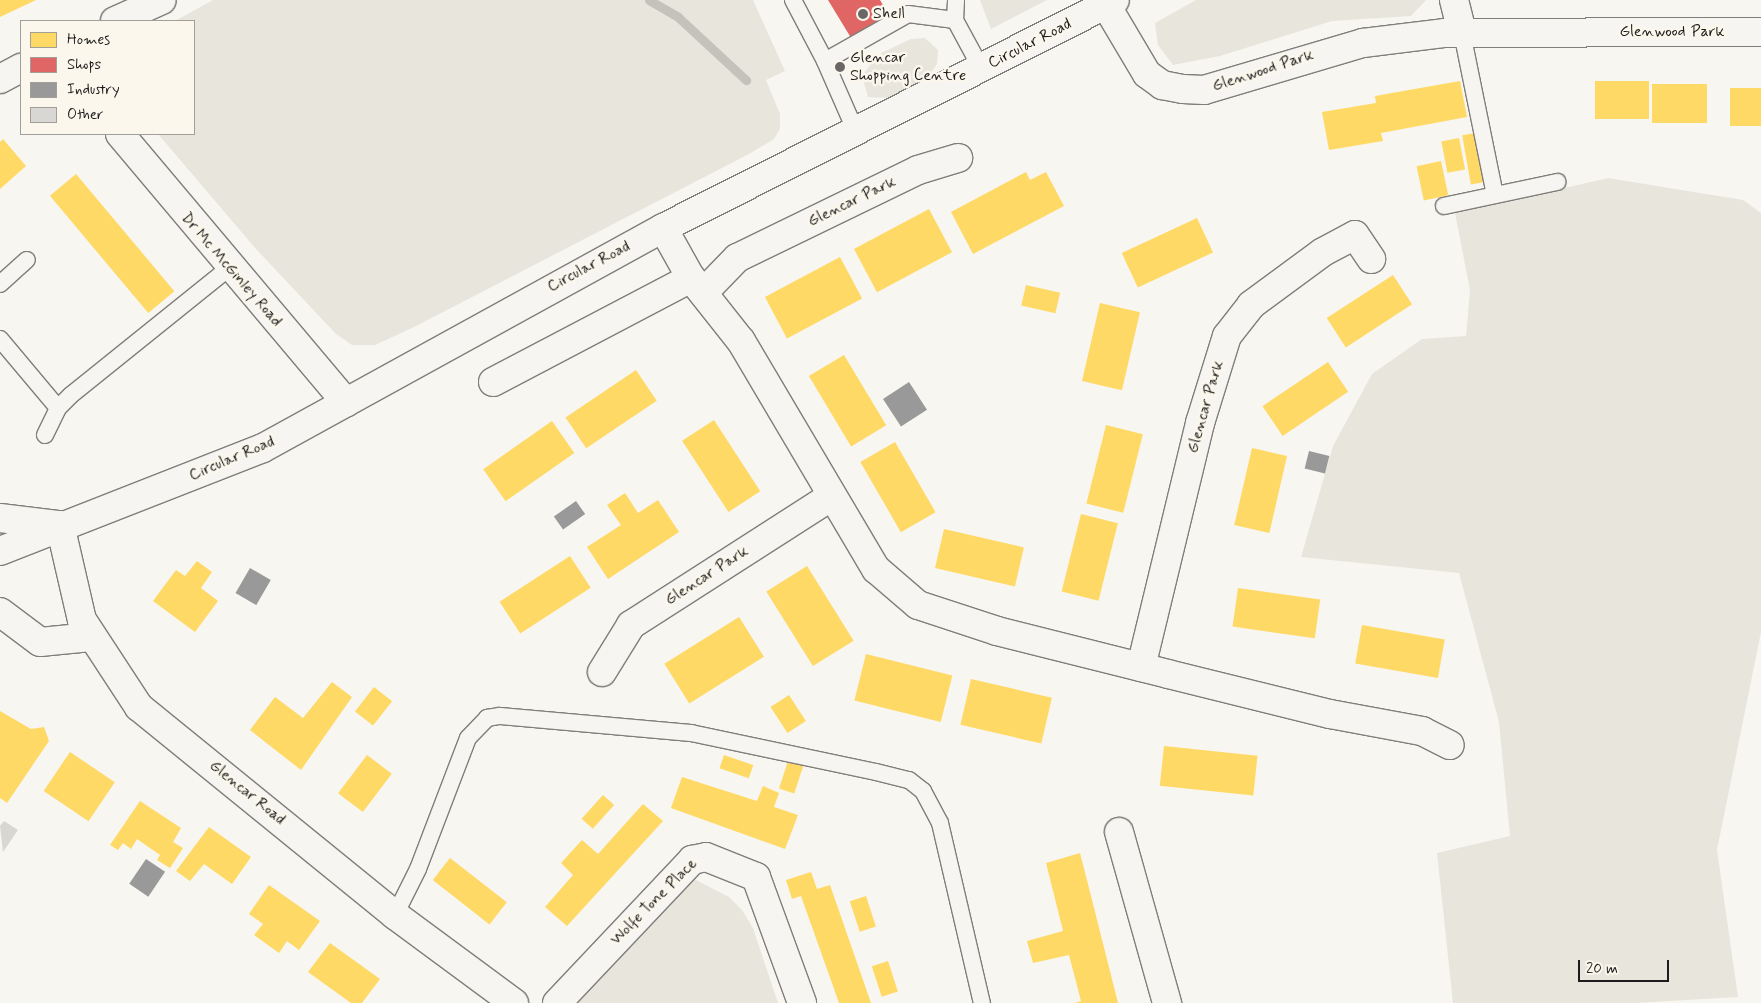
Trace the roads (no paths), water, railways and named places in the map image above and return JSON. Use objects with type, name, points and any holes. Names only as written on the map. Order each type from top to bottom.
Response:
[{"type":"street","points":[[118,20],[162,0]]},
{"type":"street","points":[[1454,0],[1462,33]]},
{"type":"street","name":"Glenwood Park","points":[[1110,2],[1147,74],[1162,84],[1183,89],[1204,90],[1363,43],[1462,33],[1761,32]]},
{"type":"street","name":"Circular Road","points":[[0,551],[60,525],[263,448],[663,228],[1110,2]]},
{"type":"street","points":[[0,79],[20,69]]},
{"type":"street","name":"Dr Mc McGinley Road","points":[[121,135],[229,268],[346,402]]},
{"type":"street","name":"Glencar Park","points":[[493,382],[698,284],[737,258],[918,170],[958,158]]},
{"type":"street","points":[[663,228],[698,284],[741,341],[830,497],[876,569],[918,605],[997,631],[1330,714],[1422,731],[1450,745]]},
{"type":"street","name":"Glencar Park","points":[[1141,667],[1200,423],[1227,336],[1250,305],[1322,252],[1355,235],[1371,259]]},
{"type":"street","name":"Glencar Park","points":[[602,672],[631,626],[830,497]]},
{"type":"street","points":[[0,518],[60,525]]},
{"type":"street","name":"Glencar Road","points":[[60,525],[76,599],[91,637],[139,707],[395,914],[514,1003]]},
{"type":"street","points":[[0,612],[40,642],[91,637]]},
{"type":"street","points":[[1119,832],[1167,1003]]},
{"type":"street","name":"Wolfe Tone Place","points":[[557,1003],[699,857],[749,870],[756,877],[802,1003]]},
{"type":"lane","points":[[793,0],[825,61],[856,132]]},
{"type":"lane","points":[[956,0],[955,20],[982,68]]},
{"type":"lane","points":[[825,61],[904,7],[955,20]]},
{"type":"lane","points":[[1462,33],[1495,195]]},
{"type":"lane","points":[[1444,206],[1557,182]]},
{"type":"lane","points":[[0,284],[27,260]]},
{"type":"lane","points":[[45,435],[58,408],[229,268]]},
{"type":"lane","points":[[0,339],[58,408]]},
{"type":"lane","points":[[395,914],[418,869],[468,738],[487,718],[500,716],[691,734],[909,780],[923,791],[940,823],[966,951],[982,1003]]},
{"type":"waterway","points":[[649,0],[678,17],[746,80]]},
{"type":"place","name":"Shell","points":[[863,14]]},
{"type":"place","name":"Glencar Shopping Centre","points":[[840,67]]}]
